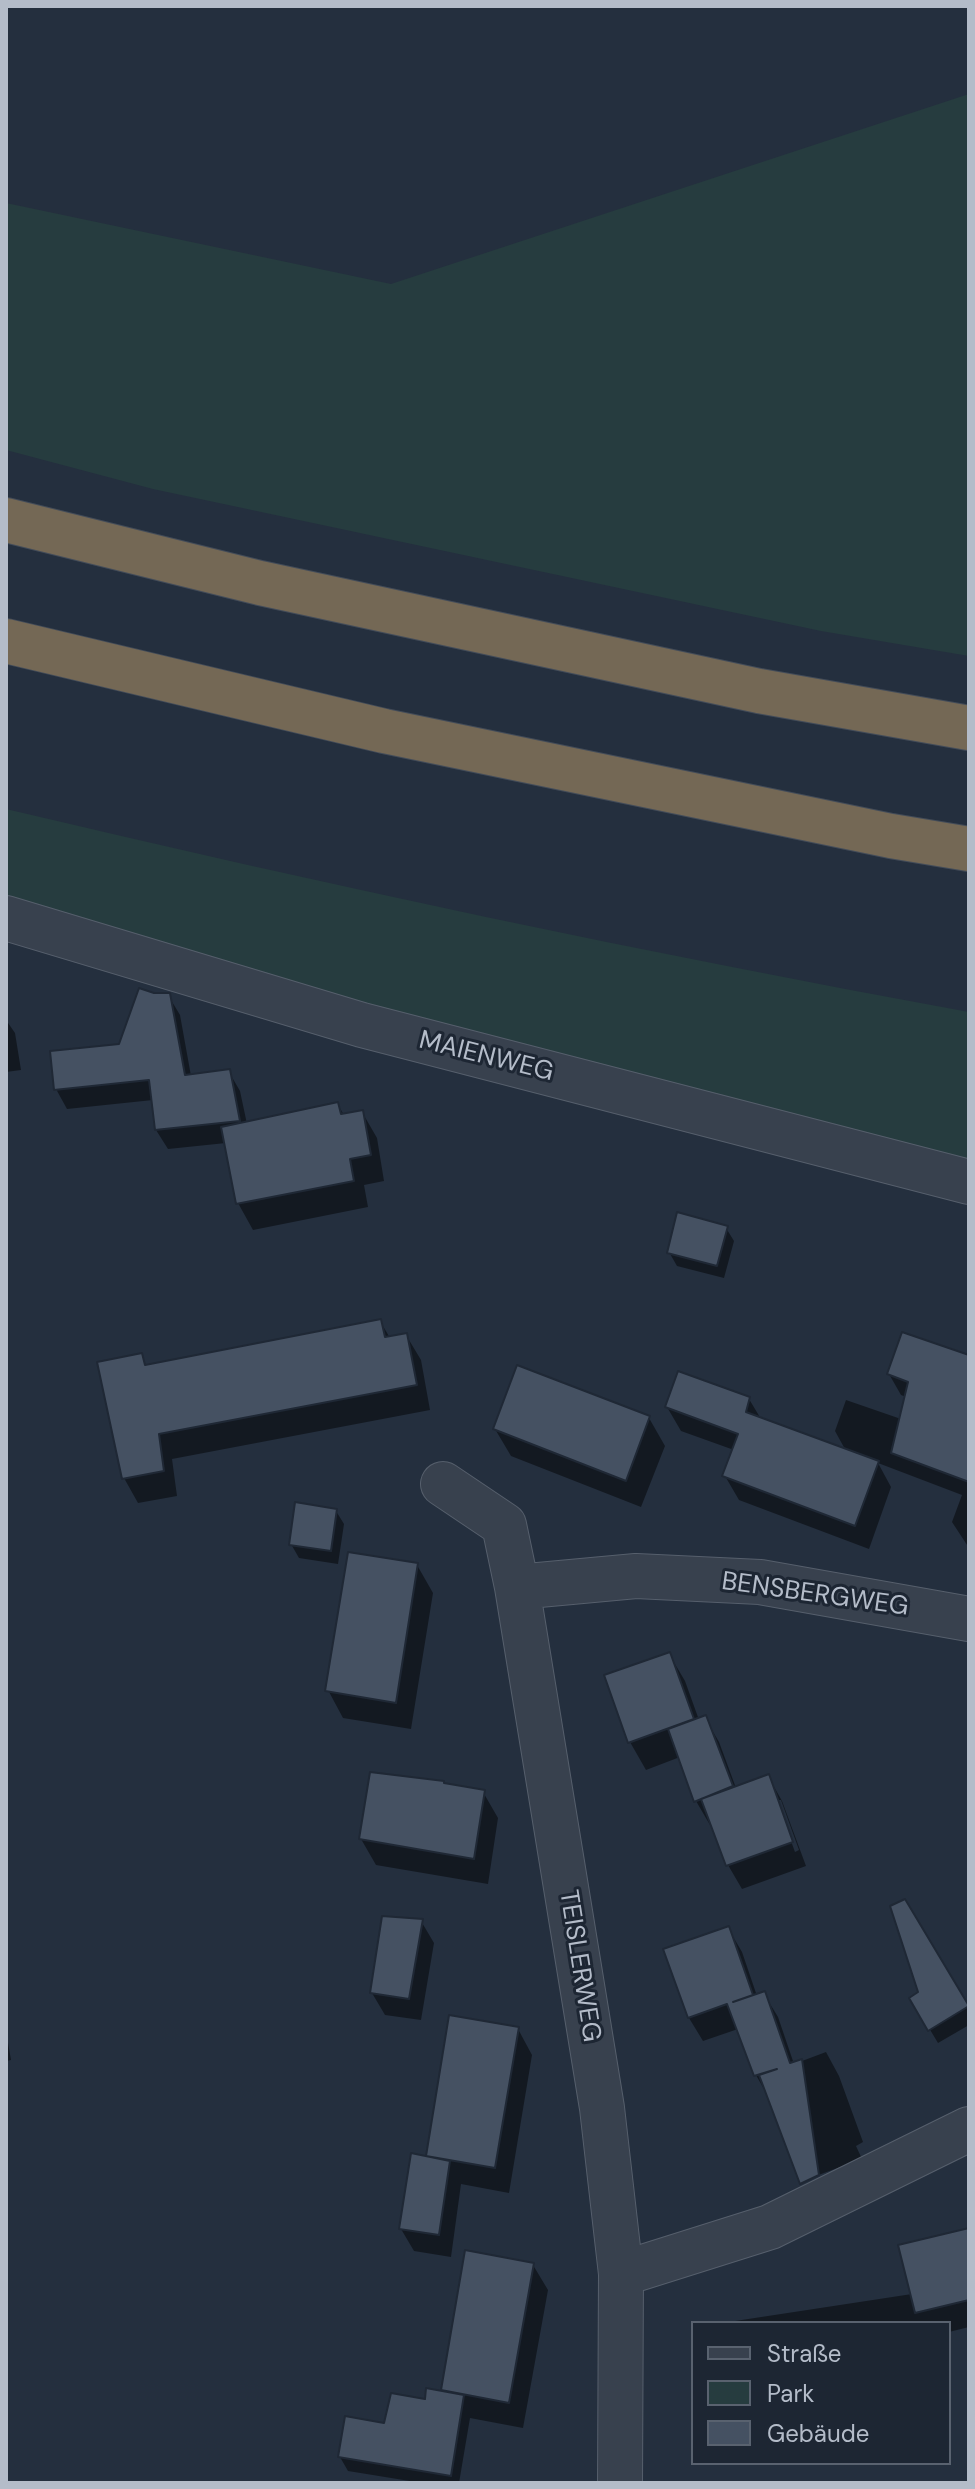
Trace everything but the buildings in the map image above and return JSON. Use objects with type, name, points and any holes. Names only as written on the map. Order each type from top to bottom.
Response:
[{"type":"highway","points":[[6,520],[260,583],[681,675],[969,728]]},
{"type":"highway","points":[[6,641],[384,731],[891,836],[969,849]]},
{"type":"street","name":"MAIENWEG","points":[[6,918],[362,1025],[969,1182]]},
{"type":"street","name":"TEISLERWEG","points":[[443,1484],[504,1525],[517,1587],[602,2108],[621,2274],[620,2483]]},
{"type":"street","name":"BENSBERGWEG","points":[[517,1587],[636,1576],[760,1582],[969,1619]]},
{"type":"street","points":[[621,2274],[770,2227],[969,2129]]},
{"type":"green space","points":[[969,94],[969,656],[821,631],[153,489],[6,450],[6,203],[391,284]]},
{"type":"green space","points":[[6,809],[486,917],[969,1012],[969,1182],[6,918]]}]
